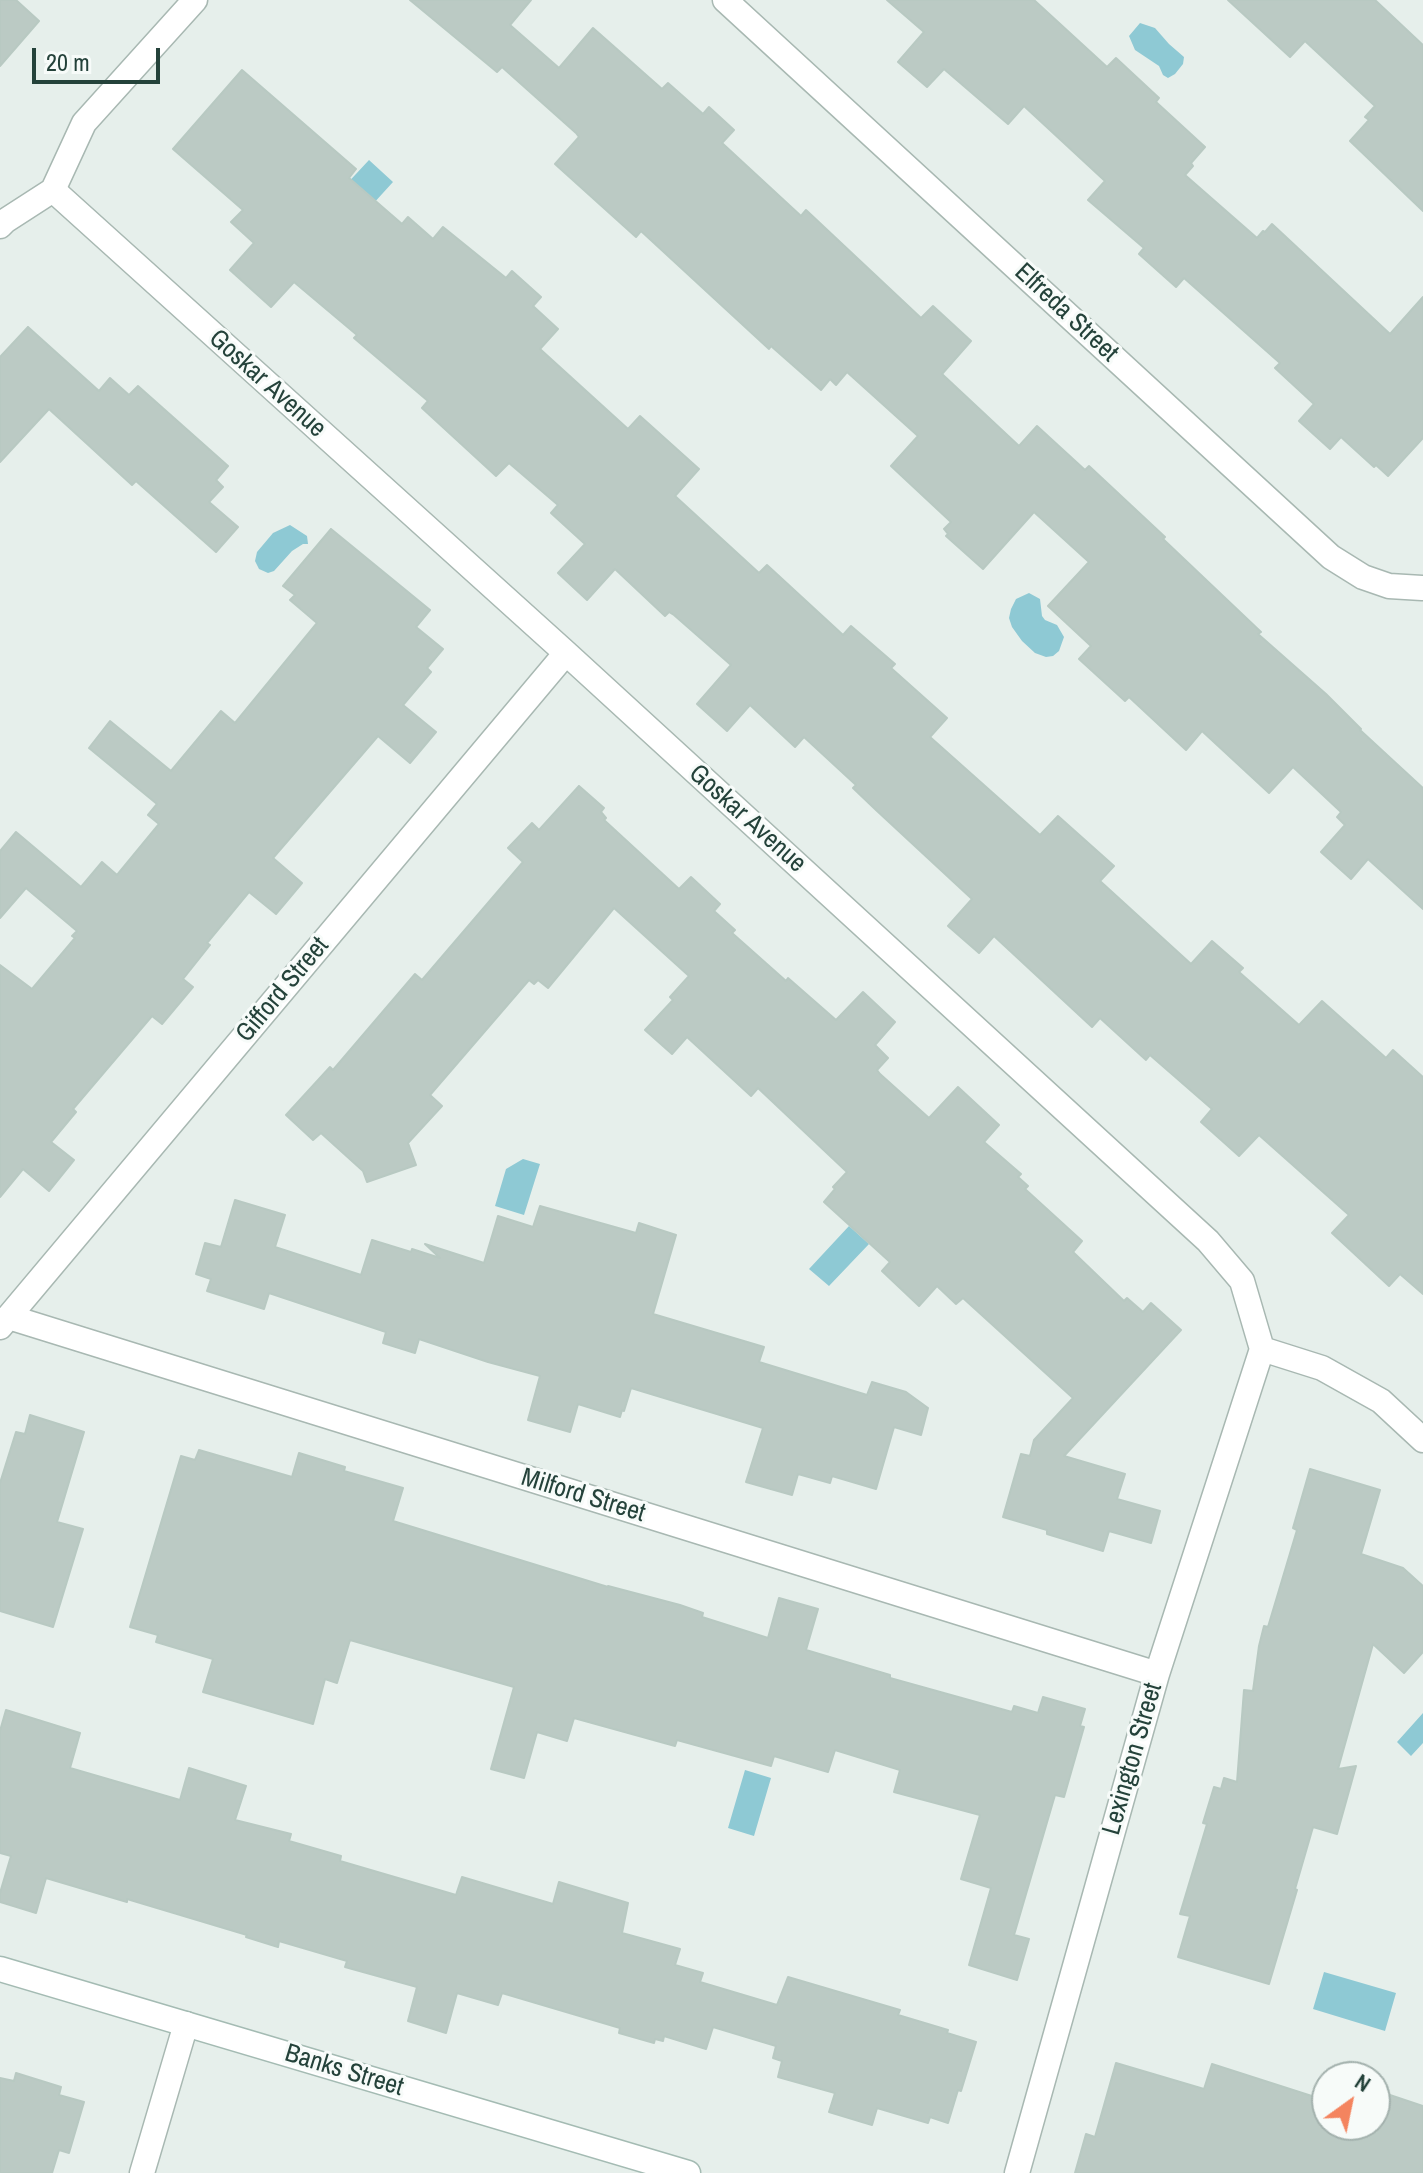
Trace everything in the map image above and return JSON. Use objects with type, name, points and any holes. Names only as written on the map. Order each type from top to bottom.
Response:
[{"type":"street","points":[[0,226],[53,190],[84,123],[195,0]]},
{"type":"street","name":"Elfreda Street","points":[[725,0],[1331,557],[1363,577],[1389,586],[1423,590]]},
{"type":"street","name":"Goskar Avenue","points":[[53,190],[566,653],[1208,1241],[1242,1281],[1262,1349]]},
{"type":"street","name":"Gifford Street","points":[[4,1322],[566,653]]},
{"type":"street","name":"Milford Street","points":[[4,1322],[1157,1674]]},
{"type":"street","points":[[1262,1349],[1322,1368],[1381,1401],[1423,1440]]},
{"type":"street","name":"Lexington Street","points":[[1017,2173],[1157,1674],[1262,1349]]},
{"type":"street","name":"Banks Street","points":[[0,1969],[688,2173]]},
{"type":"street","points":[[142,2173],[186,2024]]},
{"type":"water","points":[[1140,23],[1155,28],[1184,57],[1175,74],[1168,78],[1163,75],[1159,66],[1135,50],[1129,36]]},
{"type":"water","points":[[369,160],[393,182],[352,227],[328,204]]},
{"type":"water","points":[[290,525],[307,536],[308,544],[292,551],[274,571],[268,573],[259,569],[255,561],[257,552],[273,533]]},
{"type":"water","points":[[1029,593],[1040,599],[1042,616],[1057,625],[1064,637],[1059,651],[1053,656],[1035,653],[1012,627],[1009,618],[1016,599]]},
{"type":"water","points":[[523,1159],[540,1164],[524,1215],[495,1206],[506,1169]]},
{"type":"water","points":[[849,1226],[869,1244],[829,1286],[809,1269]]},
{"type":"water","points":[[1423,1713],[1423,1743],[1411,1756],[1397,1742]]},
{"type":"water","points":[[745,1770],[771,1778],[754,1836],[728,1828]]},
{"type":"water","points":[[1324,1972],[1396,1993],[1385,2031],[1313,2009]]},
{"type":"building","points":[[0,0],[16,0],[39,21],[0,66]]},
{"type":"building","points":[[410,0],[531,0],[510,25],[559,68],[593,28],[662,89],[668,83],[703,114],[709,107],[734,130],[722,143],[801,216],[806,210],[921,318],[933,306],[971,341],[942,374],[1019,446],[1037,426],[1085,470],[1089,466],[1261,632],[1258,634],[1326,694],[1423,788],[1423,909],[1368,859],[1351,879],[1321,852],[1345,825],[1337,817],[1341,812],[1293,767],[1269,793],[1202,731],[1186,750],[1129,697],[1125,701],[1079,659],[1091,646],[1048,606],[1089,562],[1034,512],[983,569],[946,536],[948,534],[944,529],[951,522],[891,466],[918,436],[847,372],[836,385],[830,379],[821,390],[771,346],[769,349],[641,231],[636,237],[555,164],[579,137],[576,133],[502,67],[497,72]]},
{"type":"building","points":[[887,0],[1034,0],[1107,67],[1116,58],[1159,98],[1156,102],[1205,147],[1185,175],[1257,238],[1272,224],[1390,334],[1423,297],[1423,438],[1388,476],[1341,437],[1330,449],[1299,421],[1314,404],[1275,368],[1280,363],[1184,278],[1176,287],[1139,254],[1144,248],[1088,200],[1105,181],[1024,106],[1008,124],[944,69],[927,87],[898,62],[924,32]]},
{"type":"building","points":[[1228,0],[1375,0],[1423,45],[1423,211],[1350,141],[1369,120],[1365,117],[1375,106],[1305,41],[1290,57]]},
{"type":"building","points":[[242,70],[356,169],[349,178],[402,224],[408,217],[433,239],[443,227],[506,278],[512,271],[541,297],[533,306],[558,329],[540,349],[628,429],[640,416],[699,469],[675,496],[759,573],[767,565],[843,635],[851,626],[895,664],[891,668],[947,718],[930,737],[1040,835],[1058,816],[1114,866],[1100,881],[1191,964],[1212,941],[1243,968],[1239,972],[1299,1025],[1322,1001],[1386,1058],[1393,1050],[1423,1077],[1423,1294],[1400,1274],[1389,1286],[1332,1233],[1349,1215],[1259,1135],[1239,1156],[1201,1122],[1212,1109],[1150,1055],[1146,1060],[1100,1018],[1092,1027],[994,936],[979,953],[948,926],[972,899],[853,788],[856,785],[804,737],[795,747],[750,705],[727,731],[697,704],[731,665],[674,615],[669,612],[665,616],[615,569],[587,600],[558,573],[585,544],[551,513],[558,505],[509,463],[496,476],[422,408],[428,401],[294,282],[271,307],[230,270],[254,243],[231,222],[243,210],[173,149]]},
{"type":"building","points":[[28,327],[99,391],[110,378],[129,395],[138,386],[228,466],[216,480],[223,487],[209,502],[238,527],[216,552],[136,481],[132,485],[49,409],[0,462],[0,357]]},
{"type":"building","points":[[331,529],[430,610],[416,627],[443,649],[427,668],[431,672],[403,705],[436,732],[410,763],[378,736],[273,858],[302,883],[276,914],[249,892],[207,943],[210,945],[183,979],[193,987],[162,1024],[152,1016],[73,1109],[76,1112],[51,1142],[74,1160],[49,1191],[23,1169],[0,1197],[0,965],[32,989],[75,938],[72,936],[77,931],[26,888],[0,918],[0,851],[16,832],[81,887],[102,862],[117,875],[159,824],[148,815],[157,804],[89,748],[110,721],[171,771],[221,711],[235,723],[317,623],[290,600],[295,595],[283,586]]},
{"type":"building","points":[[579,786],[604,808],[601,812],[606,818],[604,820],[679,889],[691,877],[720,904],[714,911],[735,930],[732,933],[836,1020],[863,992],[895,1022],[875,1045],[888,1058],[877,1070],[880,1074],[929,1118],[958,1087],[999,1125],[984,1142],[1021,1174],[1018,1177],[1028,1186],[1025,1189],[1082,1241],[1073,1252],[1124,1301],[1127,1298],[1143,1312],[1151,1303],[1181,1330],[1064,1456],[1125,1474],[1117,1499],[1160,1511],[1151,1543],[1109,1531],[1103,1551],[1003,1517],[1021,1454],[1030,1456],[1034,1440],[1073,1398],[963,1298],[956,1304],[937,1286],[919,1306],[882,1271],[890,1262],[824,1202],[847,1172],[758,1088],[751,1096],[687,1037],[672,1054],[645,1030],[673,1000],[670,997],[689,976],[614,908],[548,988],[538,980],[534,984],[529,980],[430,1095],[442,1106],[408,1143],[416,1165],[367,1182],[363,1171],[321,1133],[313,1140],[286,1115],[330,1067],[333,1070],[415,974],[422,980],[523,862],[508,848],[532,823],[539,830]]},
{"type":"building","points":[[235,1200],[285,1215],[275,1247],[361,1275],[372,1240],[440,1258],[425,1244],[484,1263],[498,1216],[533,1227],[540,1206],[636,1233],[639,1223],[676,1235],[653,1314],[764,1347],[759,1362],[867,1395],[872,1382],[906,1392],[928,1408],[921,1435],[894,1427],[876,1489],[832,1476],[830,1483],[798,1474],[792,1495],[746,1482],[763,1428],[631,1388],[620,1417],[578,1404],[570,1432],[528,1420],[540,1376],[419,1339],[415,1353],[383,1343],[386,1332],[269,1293],[264,1309],[207,1291],[211,1279],[196,1274],[205,1243],[221,1247]]},
{"type":"building","points":[[30,1415],[84,1432],[57,1522],[83,1529],[53,1627],[0,1611],[0,1483],[16,1432],[25,1434]]},
{"type":"building","points":[[199,1450],[292,1477],[299,1453],[345,1467],[344,1471],[403,1488],[393,1521],[608,1587],[680,1605],[703,1613],[702,1617],[768,1638],[779,1598],[818,1609],[806,1650],[890,1675],[890,1678],[1012,1712],[1014,1706],[1038,1713],[1043,1697],[1085,1709],[1080,1726],[1084,1727],[1064,1797],[1055,1795],[1014,1935],[1029,1939],[1017,1980],[969,1965],[991,1888],[961,1879],[980,1815],[894,1792],[900,1770],[835,1750],[828,1772],[774,1756],[771,1766],[677,1740],[675,1746],[574,1718],[567,1741],[537,1732],[524,1778],[491,1769],[514,1687],[350,1640],[337,1683],[325,1679],[313,1724],[203,1692],[213,1659],[156,1642],[158,1635],[130,1627],[181,1456],[195,1460]]},
{"type":"building","points":[[1310,1469],[1380,1490],[1361,1554],[1403,1568],[1423,1586],[1423,1652],[1404,1673],[1373,1644],[1338,1769],[1356,1766],[1337,1834],[1313,1827],[1269,1984],[1178,1957],[1190,1916],[1180,1914],[1207,1824],[1203,1823],[1214,1787],[1221,1789],[1224,1778],[1237,1782],[1244,1690],[1253,1691],[1264,1626],[1268,1627],[1297,1530],[1293,1528]]},
{"type":"building","points":[[6,1710],[80,1733],[70,1768],[180,1800],[189,1768],[246,1786],[235,1820],[291,1834],[289,1841],[341,1856],[340,1861],[456,1895],[462,1877],[553,1904],[559,1882],[628,1903],[622,1933],[680,1949],[675,1965],[703,1973],[700,1982],[777,2005],[788,1977],[900,2010],[898,2015],[976,2042],[948,2123],[930,2117],[928,2123],[877,2108],[872,2125],[829,2112],[835,2093],[778,2077],[782,2061],[773,2058],[776,2046],[713,2027],[706,2049],[664,2036],[663,2041],[655,2039],[654,2043],[619,2033],[620,2028],[502,1993],[498,2005],[457,1993],[446,2033],[408,2021],[417,1987],[345,1967],[347,1961],[279,1941],[278,1947],[127,1899],[127,1902],[46,1878],[36,1913],[0,1902],[11,1856],[0,1853],[0,1731]]},
{"type":"building","points":[[1116,2063],[1204,2089],[1212,2064],[1311,2096],[1311,2141],[1391,2141],[1391,2095],[1423,2106],[1423,2173],[1075,2173],[1086,2134],[1095,2137]]},
{"type":"building","points":[[16,2073],[61,2087],[59,2095],[84,2102],[69,2153],[59,2150],[52,2173],[0,2173],[0,2078],[14,2081]]}]
